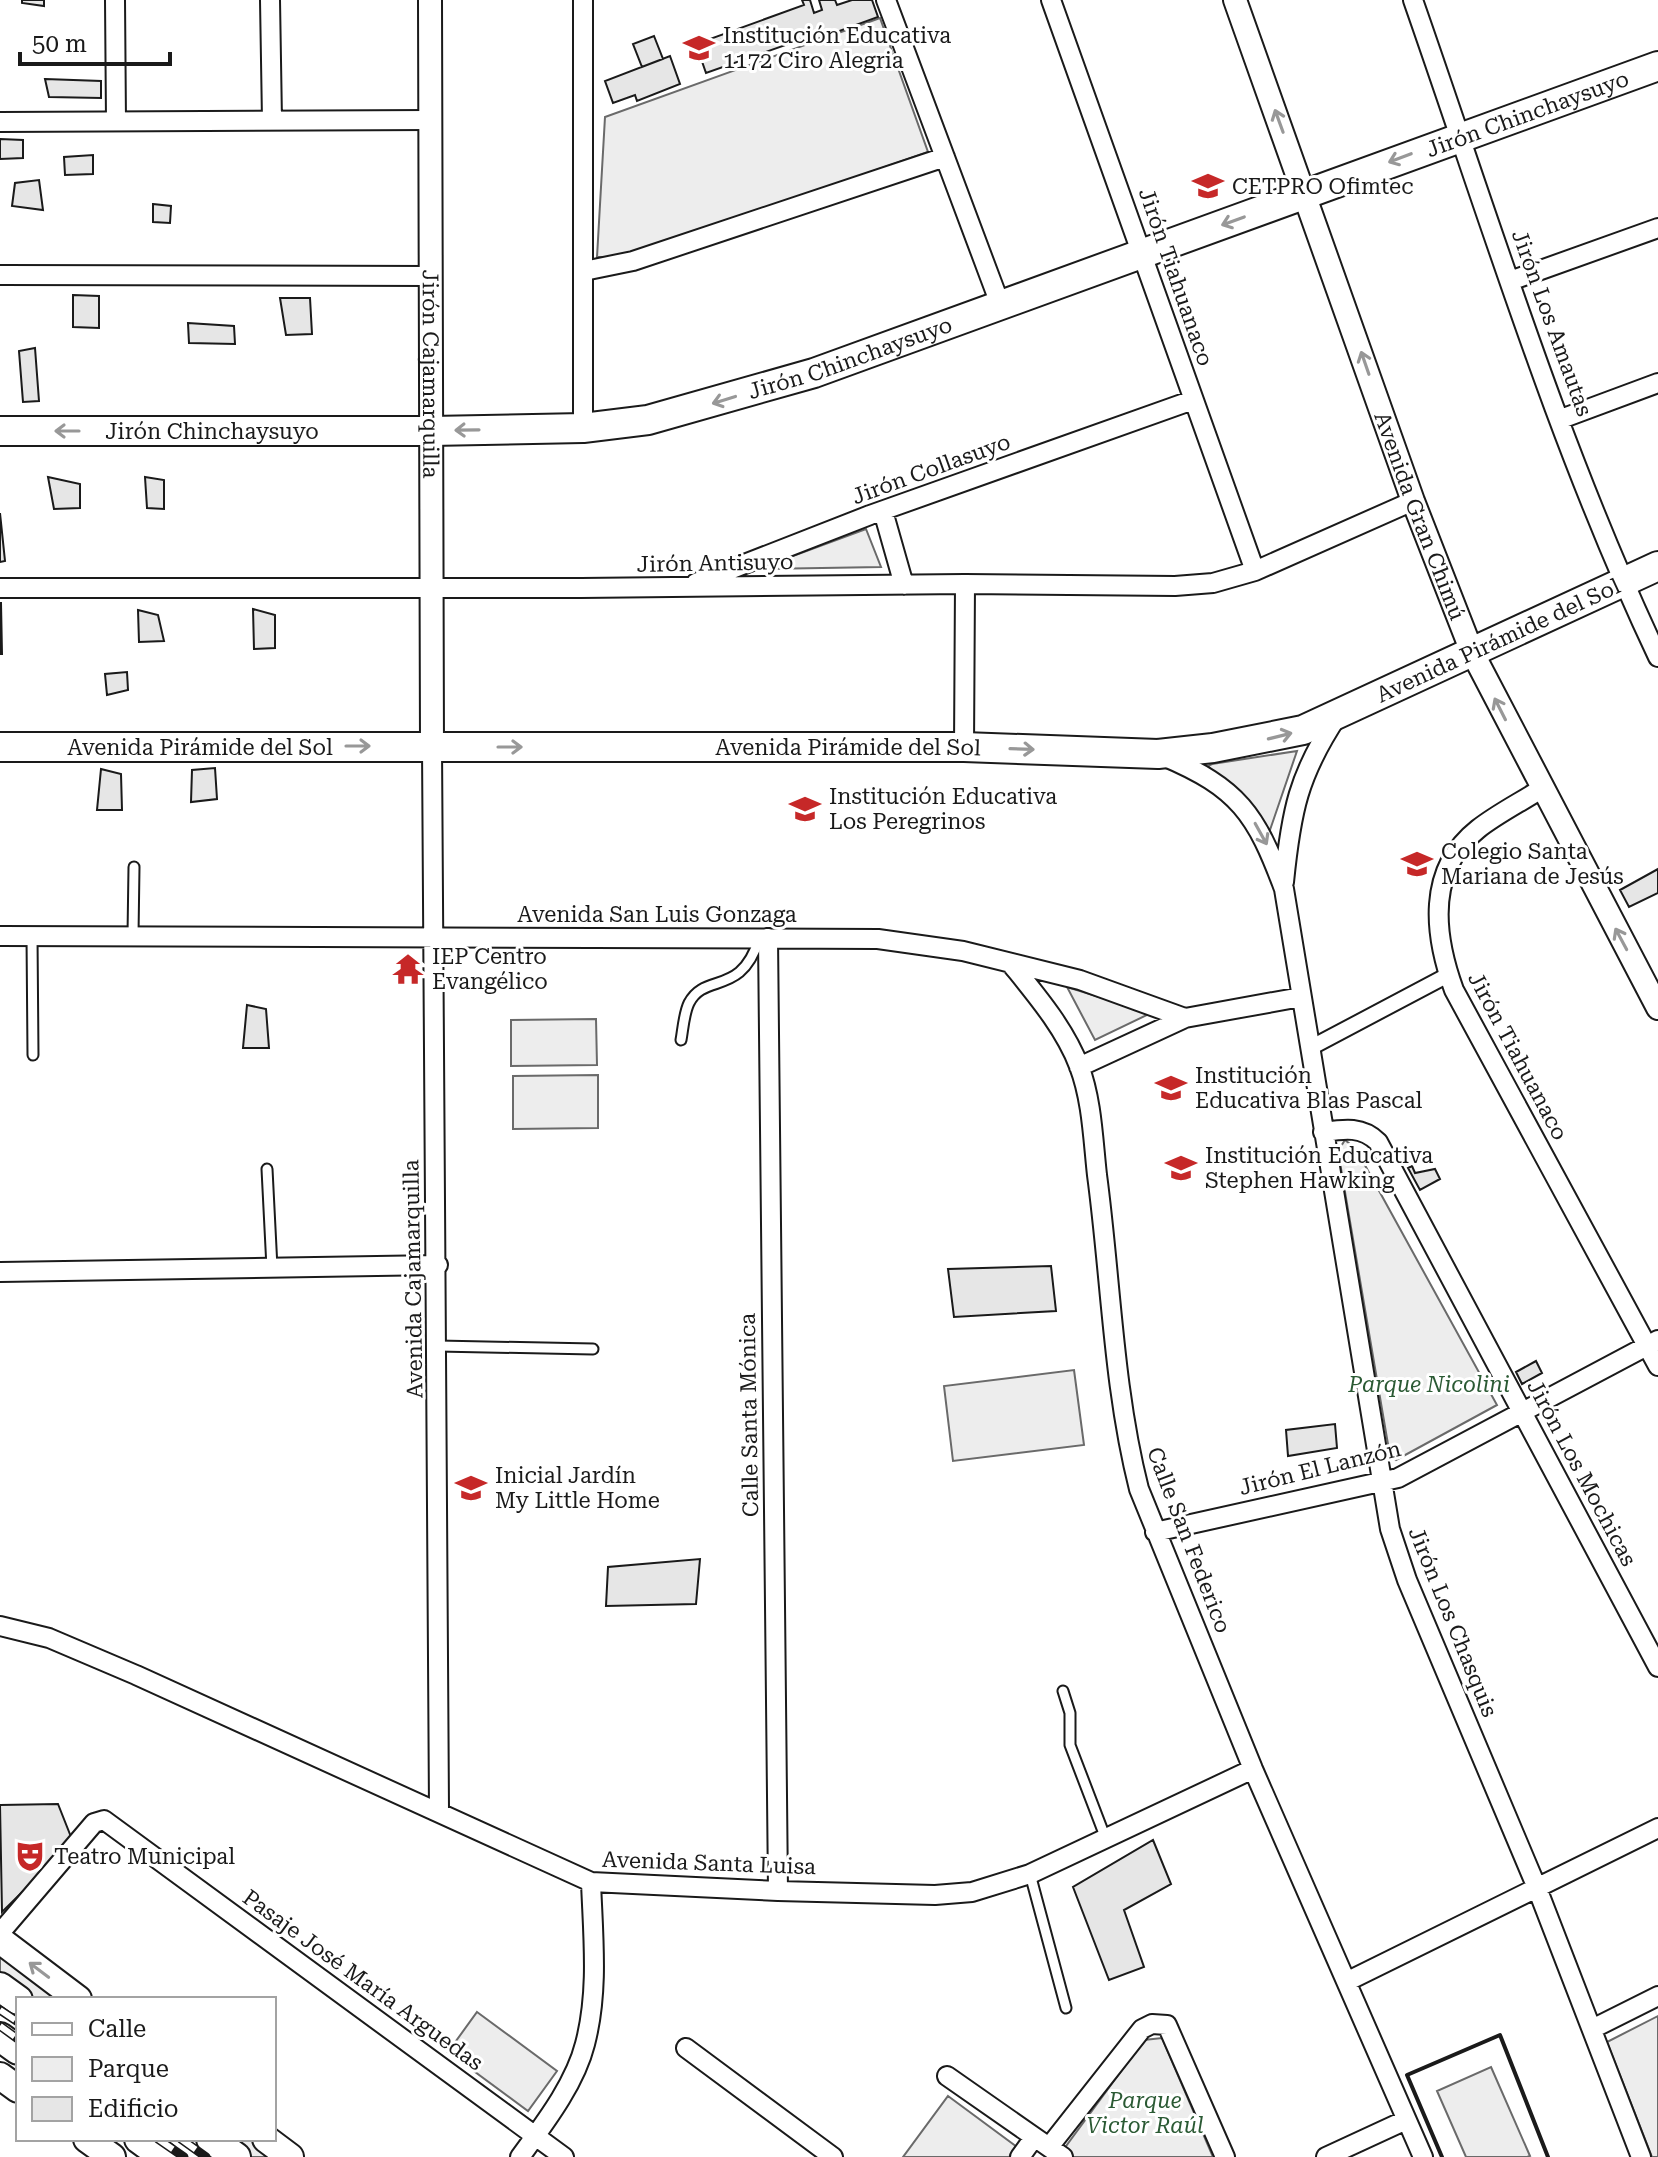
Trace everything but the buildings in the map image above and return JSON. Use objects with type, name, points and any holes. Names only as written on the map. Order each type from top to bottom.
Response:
[{"type":"main road","name":"Jirón Chinchaysuyo","points":[[0,431],[431,431],[583,428],[636,422],[694,409],[814,373],[1461,135],[1658,66]]},
{"type":"main road","name":"Avenida Pirámide del Sol","points":[[0,747],[964,747],[1158,754],[1276,738],[1338,715],[1658,566]]},
{"type":"main road","points":[[0,1940],[75,1997]]},
{"type":"main road","points":[[90,2141],[112,2157]]},
{"type":"main road","points":[[142,2141],[164,2157]]},
{"type":"main road","points":[[214,2141],[236,2157]]},
{"type":"main road","points":[[269,2141],[290,2157]]},
{"type":"street","points":[[115,0],[116,121]]},
{"type":"street","points":[[270,0],[272,120]]},
{"type":"street","name":"Jirón Cajamarquilla","points":[[430,0],[432,747]]},
{"type":"street","points":[[583,0],[583,428]]},
{"type":"street","points":[[886,0],[1000,304]]},
{"type":"street","name":"Jirón Tiahuanaco","points":[[1051,0],[1255,571]]},
{"type":"street","name":"Avenida Gran Chimú","points":[[1235,0],[1413,501],[1472,652],[1658,1008]]},
{"type":"street","name":"Jirón Los Amautas","points":[[1413,0],[1561,419],[1658,657]]},
{"type":"street","points":[[0,122],[430,120]]},
{"type":"street","points":[[584,271],[633,261],[945,157]]},
{"type":"street","points":[[1510,281],[1658,228]]},
{"type":"street","points":[[0,275],[430,276]]},
{"type":"street","points":[[1561,419],[1658,383]]},
{"type":"street","name":"Jirón Collasuyo","points":[[686,587],[883,511],[1193,400]]},
{"type":"street","name":"Jirón Antisuyo","points":[[0,588],[1175,586],[1213,583],[1255,571],[1413,501]]},
{"type":"street","points":[[883,511],[904,585]]},
{"type":"street","points":[[964,747],[965,584]]},
{"type":"street","name":"Jirón Los Chasquis","points":[[1284,889],[1296,795],[1318,744],[1338,715]]},
{"type":"street","name":"Avenida Cajamarquilla","points":[[432,747],[438,1265],[439,1810]]},
{"type":"street","name":"Jirón Los Chasquis","points":[[1158,754],[1221,786],[1247,810],[1264,837],[1284,889],[1380,1482],[1407,1580],[1537,1888],[1641,2157]]},
{"type":"street","name":"Jirón Tiahuanaco","points":[[1541,789],[1478,829],[1455,857],[1441,890],[1437,916],[1438,942],[1448,975],[1652,1343],[1658,1366]]},
{"type":"street","name":"Avenida San Luis Gonzaga","points":[[0,936],[878,939],[963,951],[1080,980],[1185,1018]]},
{"type":"street","name":"Calle Santa Mónica","points":[[763,938],[778,1891]]},
{"type":"street","name":"Calle San Federico","points":[[1012,965],[1060,1029],[1079,1067],[1100,1197],[1127,1444],[1155,1532],[1253,1769],[1423,2157]]},
{"type":"street","points":[[1310,1048],[1448,975]]},
{"type":"street","points":[[1079,1067],[1185,1018],[1301,997]]},
{"type":"street","name":"Jirón Los Mochicas","points":[[1323,1132],[1353,1129],[1364,1132],[1378,1142],[1658,1667]]},
{"type":"street","points":[[0,1272],[438,1265]]},
{"type":"street","name":"Jirón El Lanzón","points":[[1155,1532],[1398,1478],[1652,1343]]},
{"type":"street","name":"Avenida Santa Luisa","points":[[0,1626],[49,1638],[439,1810],[591,1882],[778,1891],[935,1895],[972,1892],[1030,1874],[1253,1769]]},
{"type":"street","name":"Pasaje José María Arguedas","points":[[0,1933],[94,1823],[104,1820],[564,2157]]},
{"type":"street","points":[[1348,1981],[1658,1828]]},
{"type":"street","points":[[520,2157],[572,2077],[585,2047],[594,1973],[591,1882]]},
{"type":"street","points":[[1592,2029],[1658,1996]]},
{"type":"street","points":[[1020,2157],[1048,2148],[1142,2029],[1160,2023],[1167,2025],[1225,2157]]},
{"type":"street","points":[[686,2048],[833,2157]]},
{"type":"street","points":[[947,2076],[1048,2148]]},
{"type":"street","points":[[1326,2157],[1406,2120]]},
{"type":"lane","points":[[133,935],[134,867]]},
{"type":"lane","points":[[32,936],[33,1055]]},
{"type":"lane","points":[[681,1040],[689,1002],[701,991],[741,974],[752,961],[763,938]]},
{"type":"lane","points":[[267,1169],[272,1268]]},
{"type":"lane","points":[[438,1346],[593,1349]]},
{"type":"lane","points":[[1063,1691],[1070,1713],[1070,1745],[1106,1839]]},
{"type":"lane","points":[[1030,1874],[1066,2008]]},
{"type":"green space","points":[[880,18],[928,152],[626,257],[597,257],[605,117]]},
{"type":"green space","points":[[866,529],[881,567],[758,569]]},
{"type":"green space","points":[[1297,751],[1270,830],[1208,766],[1212,764]]},
{"type":"green space","points":[[1067,987],[1151,1013],[1095,1040]]},
{"type":"green space","points":[[596,1019],[597,1065],[511,1066],[511,1020]]},
{"type":"green space","points":[[598,1075],[598,1128],[513,1129],[513,1076]]},
{"type":"green space","name":"Parque Nicolini","points":[[1345,1140],[1356,1149],[1497,1405],[1396,1460],[1390,1456],[1338,1151]]},
{"type":"green space","points":[[1074,1370],[1084,1445],[953,1461],[944,1386]]},
{"type":"green space","points":[[0,1955],[58,1997],[30,1997],[0,1975]]},
{"type":"green space","points":[[477,2012],[557,2071],[528,2111],[448,2052]]},
{"type":"green space","points":[[1658,2016],[1658,2157],[1652,2157],[1607,2042]]},
{"type":"green space","name":"Parque Victor Raúl","points":[[1162,2038],[1213,2157],[1068,2157],[1061,2153],[1144,2040]]},
{"type":"green space","points":[[1491,2067],[1530,2156],[1466,2157],[1437,2091]]},
{"type":"green space","points":[[948,2096],[1017,2147],[1009,2157],[903,2157]]},
{"type":"green space","points":[[230,2141],[258,2141],[280,2157],[251,2157]]},
{"type":"railway","points":[[0,2010],[16,2021]]},
{"type":"railway","points":[[0,2026],[16,2038]]},
{"type":"railway","points":[[161,2141],[184,2157]]},
{"type":"railway","points":[[184,2141],[206,2157]]},
{"type":"wall","points":[[1442,2157],[1407,2075],[1500,2035],[1548,2157]]},
{"type":"place","name":"Institución Educativa 1172 Ciro Alegria","points":[[699,48]]},
{"type":"place","name":"CETPRO Ofimtec","points":[[1208,186]]},
{"type":"place","name":"Institución Educativa Los Peregrinos","points":[[805,809]]},
{"type":"place","name":"Colegio Santa Mariana de Jesús","points":[[1417,864]]},
{"type":"place","name":"IEP Centro Evangélico","points":[[408,969]]},
{"type":"place","name":"Institución Educativa Blas Pascal","points":[[1171,1088]]},
{"type":"place","name":"Institución Educativa Stephen Hawking","points":[[1181,1168]]},
{"type":"place","name":"Inicial Jardín My Little Home","points":[[471,1488]]},
{"type":"place","name":"Teatro Municipal","points":[[30,1856]]}]
